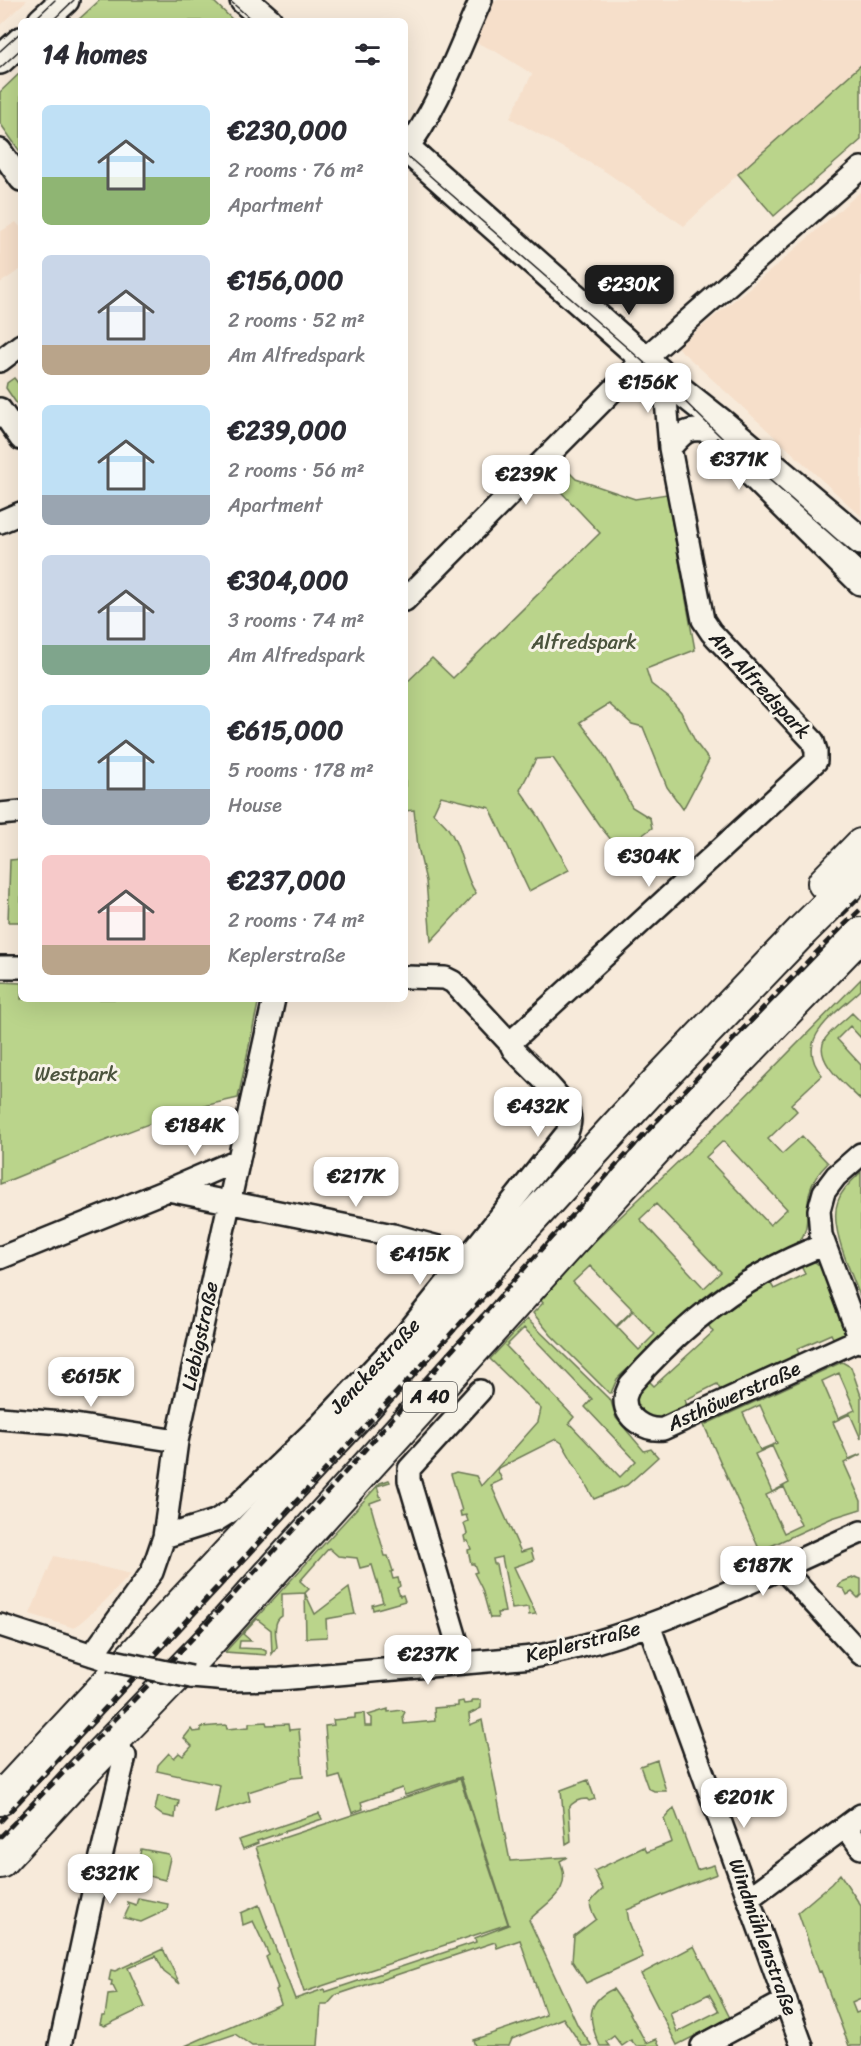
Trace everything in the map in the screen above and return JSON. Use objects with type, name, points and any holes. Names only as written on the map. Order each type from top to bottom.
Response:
[{"type":"highway","points":[[524,1227],[571,1158],[685,1023],[861,845]]},
{"type":"highway","name":"A 40","points":[[0,1799],[102,1667],[364,1408],[524,1227],[678,1060],[861,873]]},
{"type":"highway","name":"A 40","points":[[0,1862],[83,1772],[206,1646],[705,1095],[861,934]]},
{"type":"highway","points":[[565,1248],[645,1176],[861,962]]},
{"type":"highway","points":[[0,1773],[46,1731],[102,1667]]},
{"type":"main road","points":[[45,18],[65,0]]},
{"type":"main road","points":[[224,0],[244,18]]},
{"type":"main road","points":[[244,0],[265,18]]},
{"type":"main road","points":[[0,60],[18,43]]},
{"type":"main road","points":[[408,153],[662,374],[861,541]]},
{"type":"main road","points":[[662,374],[701,424],[861,581]]},
{"type":"street","points":[[408,146],[421,129],[433,106],[481,0]]},
{"type":"street","points":[[0,150],[18,176]]},
{"type":"street","points":[[408,597],[662,374],[861,168]]},
{"type":"street","points":[[0,361],[18,347]]},
{"type":"street","name":"Am Alfredspark","points":[[510,1043],[816,761],[813,741],[711,632],[703,620],[670,448],[662,374]]},
{"type":"street","points":[[0,409],[18,435]]},
{"type":"street","points":[[670,448],[684,432],[696,429],[708,431]]},
{"type":"street","points":[[0,522],[18,514]]},
{"type":"street","points":[[0,814],[18,812]]},
{"type":"street","points":[[0,967],[18,967]]},
{"type":"street","points":[[408,977],[445,978],[453,981],[510,1043]]},
{"type":"street","name":"Liebigstraße","points":[[102,1667],[152,1572],[164,1537],[177,1441],[273,1002]]},
{"type":"street","name":"Jenckestraße","points":[[164,1537],[215,1521],[231,1510],[325,1427],[406,1334],[567,1133],[570,1122],[565,1105],[510,1043]]},
{"type":"street","points":[[860,1341],[824,1245],[819,1210],[824,1192],[836,1176],[861,1154]]},
{"type":"street","points":[[0,1258],[238,1160]]},
{"type":"street","points":[[168,1190],[393,1235],[442,1248],[464,1263]]},
{"type":"street","name":"Asthöwerstraße","points":[[824,1245],[745,1283],[699,1317],[630,1386],[625,1400],[628,1412],[645,1427],[654,1430],[663,1429],[860,1341]]},
{"type":"street","points":[[461,1663],[459,1649],[410,1480],[410,1469],[480,1391]]},
{"type":"street","points":[[0,1418],[62,1423],[177,1441]]},
{"type":"street","name":"Keplerstraße","points":[[0,1625],[102,1667],[230,1680],[280,1679],[533,1657],[559,1652],[649,1625],[861,1532]]},
{"type":"street","points":[[781,1567],[861,1654]]},
{"type":"street","name":"Windmühlenstraße","points":[[649,1625],[802,2046]]},
{"type":"street","points":[[60,2046],[125,1756]]},
{"type":"street","points":[[749,1898],[854,1821],[861,1848]]},
{"type":"street","points":[[702,2046],[786,2001]]},
{"type":"shaded area","points":[[0,0],[27,0],[0,25]]},
{"type":"shaded area","points":[[494,0],[861,0],[861,140],[774,216],[738,174],[684,226],[606,172],[510,118],[532,74],[495,51],[475,42]]},
{"type":"shaded area","points":[[861,191],[861,516],[677,347],[776,266]]},
{"type":"shaded area","points":[[16,222],[18,224],[18,271],[0,283],[0,232]]},
{"type":"shaded area","points":[[54,1556],[131,1574],[74,1628],[30,1614]]},
{"type":"green space","points":[[100,0],[212,0],[231,18],[80,18]]},
{"type":"green space","points":[[861,65],[861,140],[774,216],[738,174]]},
{"type":"green space","points":[[18,75],[18,149],[0,123],[0,92]]},
{"type":"green space","points":[[14,378],[18,383],[18,406],[6,388],[7,383]]},
{"type":"green space","name":"Alfredspark","points":[[558,461],[576,479],[635,499],[667,494],[695,650],[646,669],[651,684],[669,698],[681,712],[696,743],[709,760],[683,809],[667,787],[643,727],[632,724],[609,704],[580,722],[601,750],[632,807],[650,818],[652,828],[622,853],[599,825],[553,758],[536,759],[520,790],[539,817],[569,870],[529,891],[490,808],[441,796],[433,813],[452,834],[476,893],[431,941],[426,881],[418,847],[414,810],[408,811],[408,681],[432,658],[453,678],[600,533],[546,476]]},
{"type":"green space","points":[[18,859],[18,922],[8,922],[10,860]]},
{"type":"green space","points":[[861,979],[861,990],[830,1018],[815,1038],[812,1050],[814,1062],[822,1075],[791,1104],[797,1111],[768,1139],[782,1154],[802,1136],[828,1163],[811,1187],[805,1232],[802,1237],[798,1242],[740,1272],[711,1292],[623,1373],[609,1393],[551,1335],[533,1313],[543,1303],[539,1298],[726,1116]],"holes":[[[723,1141],[787,1209],[770,1225],[706,1157]],[[656,1204],[721,1272],[704,1288],[640,1219]],[[590,1266],[633,1310],[616,1326],[573,1282]],[[633,1311],[655,1334],[639,1350],[617,1327]]]},
{"type":"green space","name":"Westpark","points":[[0,982],[18,983],[18,1002],[258,1002],[238,1098],[177,1114],[0,1184]]},
{"type":"green space","points":[[852,1013],[861,1022],[861,1038],[850,1026],[837,1039],[861,1065],[861,1100],[833,1073],[823,1056],[822,1047],[828,1035]]},
{"type":"green space","points":[[861,1172],[861,1299],[842,1250],[836,1223],[836,1211],[842,1193]]},
{"type":"green space","points":[[809,1260],[821,1267],[846,1328],[846,1335],[836,1344],[831,1334],[797,1349],[801,1359],[723,1395],[717,1384],[685,1400],[689,1411],[650,1423],[633,1407],[637,1386],[645,1377],[654,1386],[713,1332],[706,1322],[768,1279],[774,1289],[805,1274],[800,1264]]},
{"type":"green space","points":[[527,1319],[611,1401],[616,1418],[644,1451],[651,1449],[658,1457],[627,1485],[594,1499],[562,1443],[556,1439],[497,1469],[502,1480],[491,1485],[521,1552],[531,1549],[534,1560],[514,1567],[536,1614],[529,1615],[528,1607],[512,1609],[502,1557],[493,1559],[496,1564],[505,1612],[497,1613],[498,1618],[490,1618],[482,1589],[474,1573],[477,1572],[474,1564],[471,1564],[468,1550],[471,1549],[464,1536],[467,1534],[464,1523],[468,1521],[466,1515],[461,1516],[460,1511],[462,1511],[451,1474],[456,1472],[476,1476],[481,1486],[538,1422],[541,1409],[490,1359]],"holes":[[[524,1328],[592,1399],[585,1407],[636,1461],[620,1477],[569,1423],[574,1417],[506,1346]]]},
{"type":"green space","points":[[842,1362],[851,1367],[861,1396],[861,1439],[850,1414],[833,1422],[849,1459],[861,1454],[844,1463],[861,1501],[861,1509],[832,1518],[760,1551],[704,1425]],"holes":[[[839,1373],[855,1410],[838,1418],[822,1381]],[[760,1405],[777,1443],[760,1450],[743,1413]],[[772,1446],[789,1483],[772,1492],[755,1454]],[[784,1487],[801,1525],[784,1533],[766,1495]]]},
{"type":"green space","points":[[389,1480],[390,1482],[377,1486]]},
{"type":"green space","points":[[377,1486],[381,1499],[370,1503],[385,1556],[388,1556],[393,1571],[391,1572],[393,1579],[398,1578],[400,1586],[397,1588],[405,1601],[373,1610],[372,1605],[383,1602],[372,1565],[360,1568],[357,1558],[338,1556],[329,1548],[300,1581],[309,1589],[305,1593],[282,1594],[282,1616],[276,1626],[277,1647],[272,1654],[271,1630],[257,1619],[243,1634],[251,1641],[240,1641],[239,1648],[262,1649],[266,1651],[266,1655],[225,1652]]},
{"type":"green space","points":[[855,1577],[861,1579],[861,1595],[858,1598],[852,1592],[847,1595],[844,1589],[838,1587],[842,1582]]},
{"type":"green space","points":[[349,1588],[355,1614],[326,1619],[327,1637],[306,1638],[305,1593],[315,1614]]},
{"type":"green space","points":[[472,1700],[481,1700],[481,1708],[469,1714],[470,1725],[482,1720],[510,1861],[567,1857],[560,1861],[563,1880],[557,1895],[529,1920],[578,2026],[592,2046],[582,2046],[563,2018],[512,2039],[509,2046],[475,2046],[473,2040],[546,2015],[520,1940],[497,1948],[495,1942],[336,1995],[327,2005],[321,2005],[318,2046],[252,2046],[235,2034],[200,2046],[185,2046],[281,2004],[276,1990],[278,1988],[266,1957],[269,1955],[253,1921],[243,1925],[241,1913],[259,1905],[295,1999],[324,1989],[325,1992],[476,1942],[475,1938],[509,1925],[461,1777],[405,1795],[402,1788],[361,1802],[363,1809],[352,1813],[340,1776],[329,1779],[325,1726],[334,1725],[333,1720],[355,1718],[355,1714],[364,1713],[365,1726],[372,1726],[372,1718],[368,1715],[388,1709],[388,1712],[402,1710],[405,1712],[404,1724],[435,1721],[434,1708],[458,1706],[458,1702],[472,1703]]},
{"type":"green space","points":[[266,1722],[267,1725],[288,1724],[289,1730],[299,1729],[303,1777],[292,1778],[248,1792],[250,1801],[215,1813],[220,1785],[157,1771],[158,1765],[169,1753],[174,1758],[179,1753],[183,1756],[192,1746],[184,1738],[191,1729],[193,1732],[201,1731],[201,1727],[226,1725],[227,1729],[249,1727],[249,1723]]},
{"type":"green space","points":[[657,1760],[666,1791],[654,1791],[648,1788],[640,1766]]},
{"type":"green space","points":[[460,1779],[508,1924],[304,1992],[256,1847]]},
{"type":"green space","points":[[588,1780],[595,1799],[579,1800],[569,1808],[571,1841],[566,1844],[561,1790]]},
{"type":"green space","points":[[158,1796],[179,1801],[175,1818],[162,1815],[155,1810]]},
{"type":"green space","points":[[674,1808],[697,1870],[714,1865],[717,1874],[627,1910],[629,1922],[643,1957],[586,1983],[572,1961],[574,1936],[596,1919],[590,1905],[603,1889],[594,1871],[644,1847],[647,1852],[672,1842],[664,1819]]},
{"type":"green space","points":[[319,1813],[322,1819],[257,1841],[258,1843],[243,1849],[239,1840]]},
{"type":"green space","points":[[141,1849],[168,1854],[170,1858],[165,1880],[136,1873]]},
{"type":"green space","points":[[840,1874],[861,1906],[861,1999],[852,2003],[856,2013],[861,2011],[861,2046],[849,2046],[798,1912]]},
{"type":"green space","points":[[138,1898],[168,1904],[167,1910],[141,1922],[124,1918],[129,1907],[127,1902],[136,1905]]},
{"type":"green space","points":[[694,1946],[730,2018],[677,2045],[641,1974]],"holes":[[[709,1994],[719,2011],[677,2032],[670,2013]]]},
{"type":"green space","points":[[163,1949],[180,1984],[164,1972],[156,1956],[128,1968],[145,2007],[105,2026],[100,2024],[102,2016],[105,2016],[108,1995],[117,1994],[111,1986],[112,1981],[109,1980],[111,1970],[115,1971]]},
{"type":"green space","points":[[613,1989],[628,2010],[646,2043],[656,2039],[660,2046],[636,2046],[631,2040],[622,2046],[614,2036],[606,2042],[609,2046],[600,2046],[591,2020],[593,2006],[604,1994]]},
{"type":"tram line","points":[[36,18],[55,0]]},
{"type":"tram line","points":[[55,18],[74,0]]},
{"type":"tram line","points":[[229,0],[250,18]]},
{"type":"tram line","points":[[0,51],[18,35]]},
{"type":"tram line","points":[[0,68],[18,52]]},
{"type":"tram line","points":[[408,157],[655,372],[721,437],[861,561]]},
{"type":"railway","points":[[842,915],[861,896]]},
{"type":"railway","points":[[0,1837],[235,1593],[646,1132],[785,985],[861,909]]},
{"type":"railway","points":[[0,1822],[504,1276]]}]
